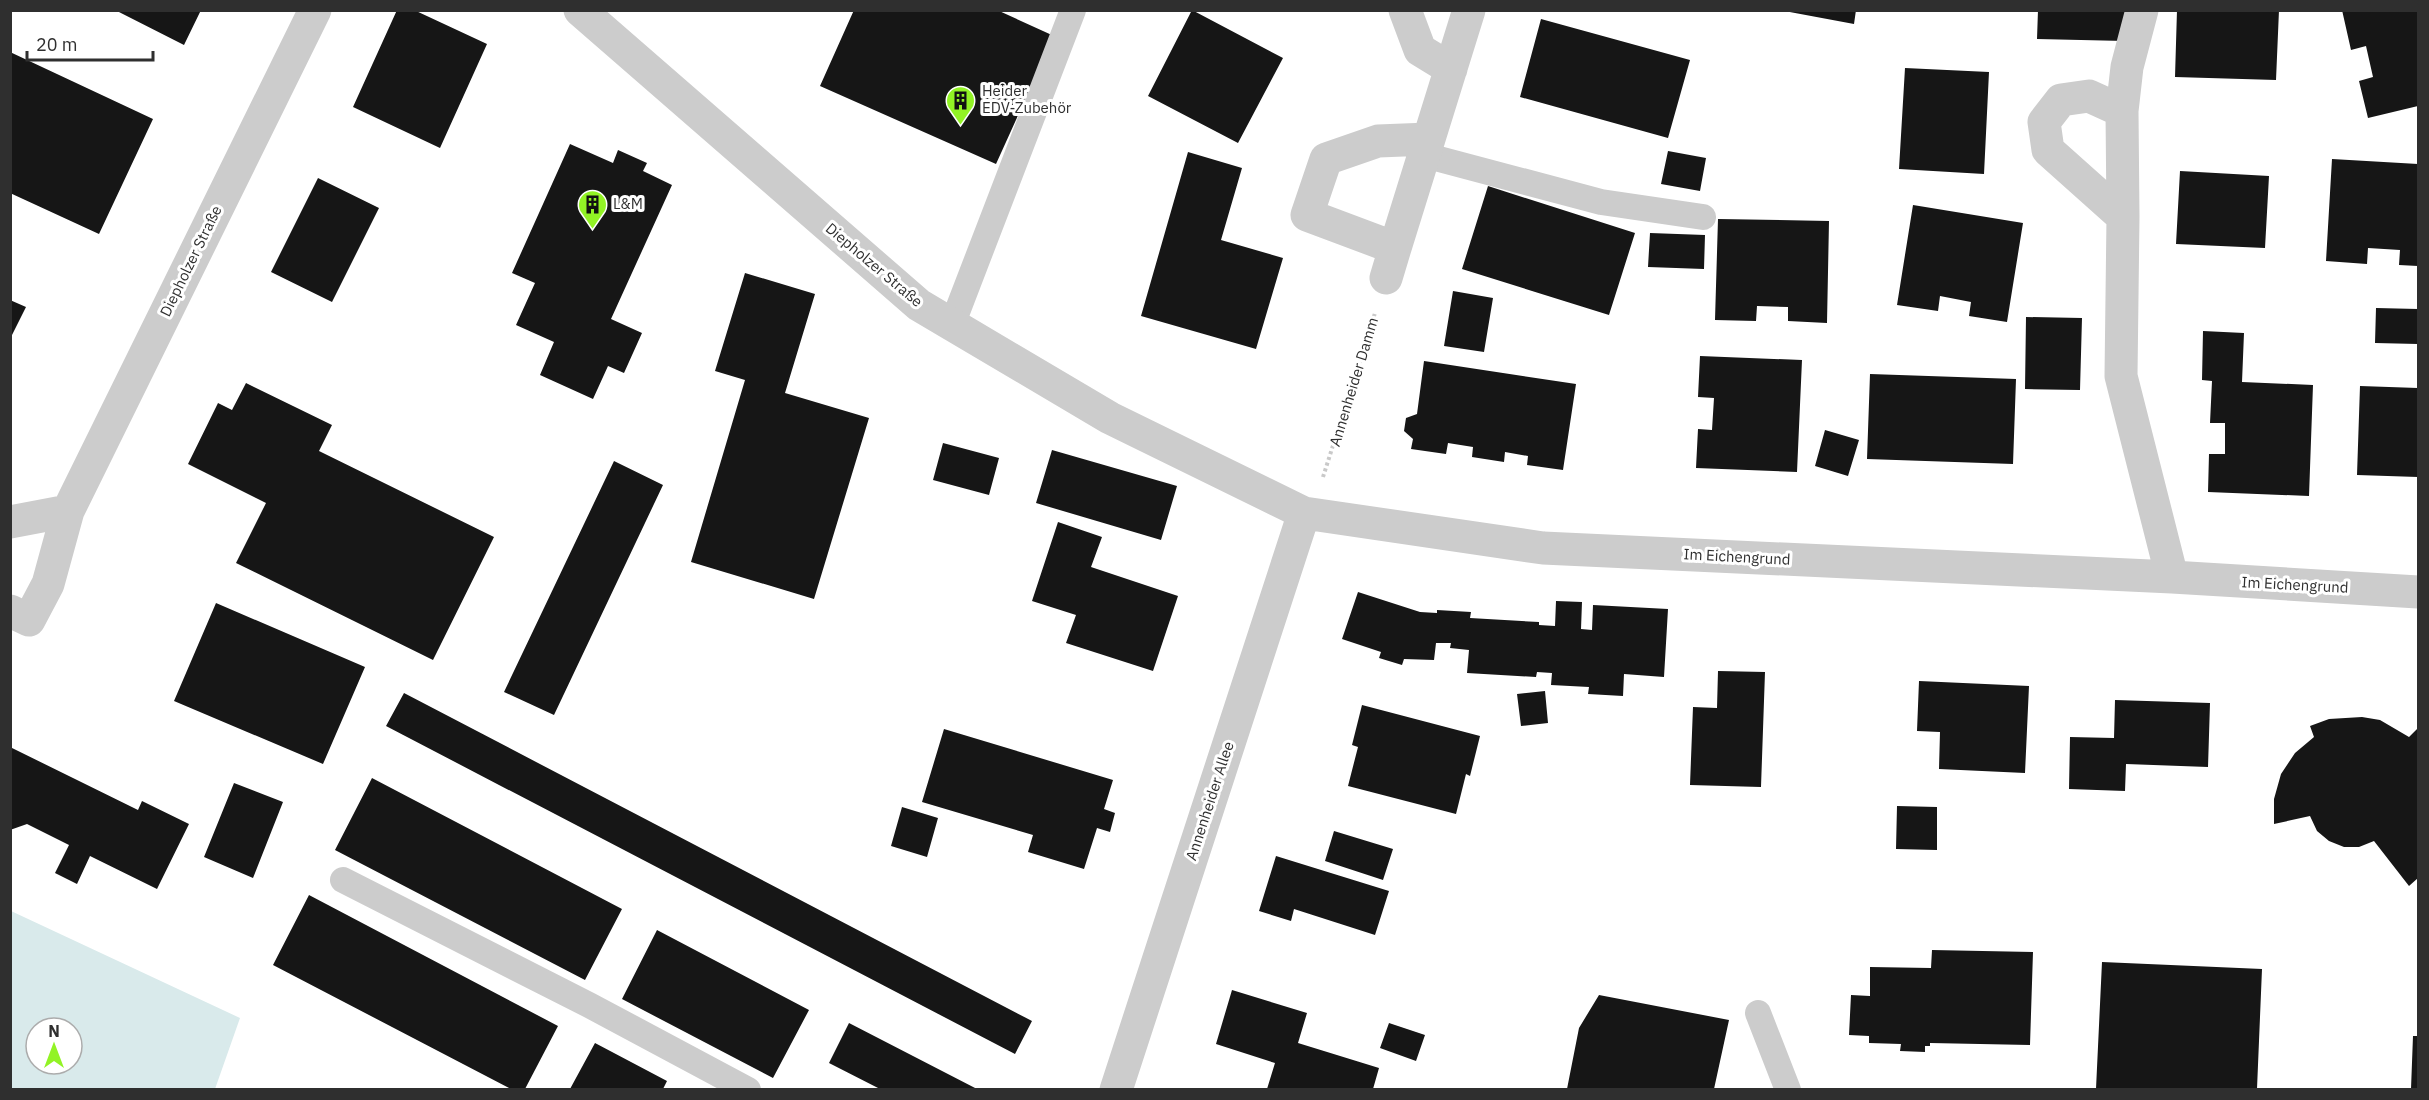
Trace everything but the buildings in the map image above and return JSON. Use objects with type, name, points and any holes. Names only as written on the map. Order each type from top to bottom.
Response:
[{"type":"street","name":"Diepholzer Straße","points":[[10,611],[29,620],[48,584],[68,511],[315,10]]},
{"type":"street","name":"Diepholzer Straße","points":[[580,10],[919,305],[1110,418],[1304,513]]},
{"type":"street","points":[[1405,10],[1420,50],[1451,69]]},
{"type":"street","points":[[1427,147],[1378,141],[1326,159],[1307,215],[1391,263],[1427,147],[1469,10]]},
{"type":"street","points":[[2142,10],[2127,67],[2122,111],[2121,376],[2172,577]]},
{"type":"street","points":[[2122,111],[2089,96],[2061,100],[2044,122],[2048,150],[2123,217]]},
{"type":"street","points":[[10,522],[68,511]]},
{"type":"street","name":"Im Eichengrund","points":[[1304,513],[1543,549],[2172,577],[2418,592]]},
{"type":"street","name":"Annenheider Allee","points":[[1116,1089],[1304,513]]},
{"type":"lane","points":[[952,325],[1073,10]]},
{"type":"lane","points":[[1427,147],[1601,202],[1703,217]]},
{"type":"lane","points":[[343,880],[748,1089]]},
{"type":"lane","points":[[1758,1013],[1788,1089]]},
{"type":"path","name":"Annenheider Damm","points":[[1304,513],[1326,470],[1391,263]]},
{"type":"shaded area","points":[[11,911],[240,1018],[215,1089],[11,1089]]},
{"type":"place","name":"Heider EDV-Zubehör","points":[[961,126]]},
{"type":"place","name":"L&M","points":[[592,230]]}]
